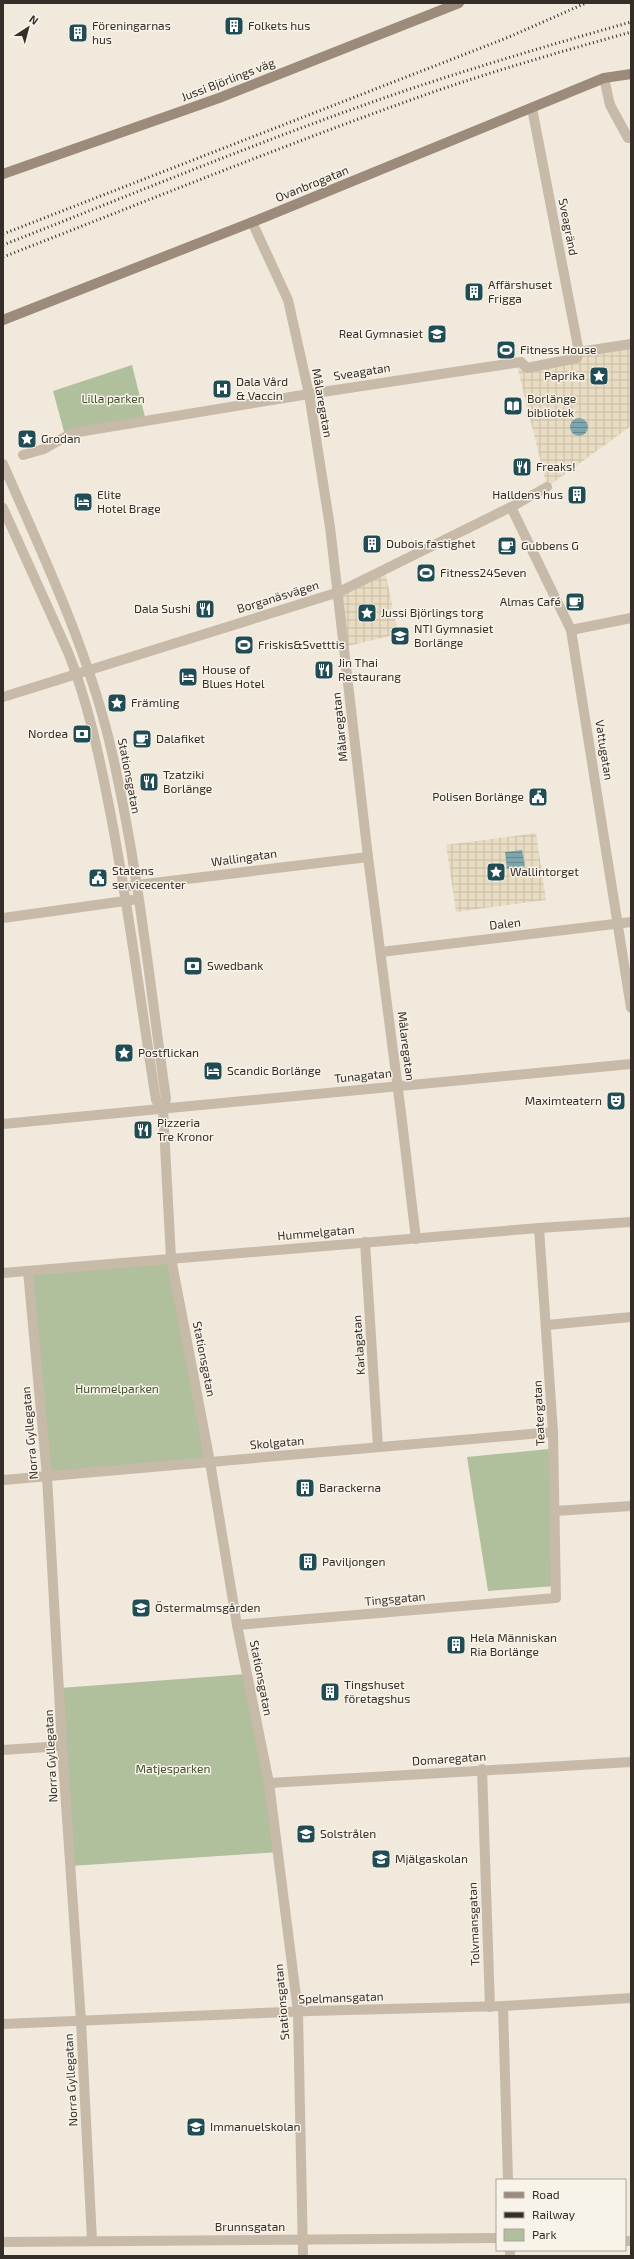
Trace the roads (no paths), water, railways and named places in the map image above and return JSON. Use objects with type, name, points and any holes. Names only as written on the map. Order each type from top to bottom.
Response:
[{"type":"street","name":"Jussi Björlings väg","points":[[3,174],[219,98],[459,3]]},
{"type":"street","name":"Ovanbrogatan","points":[[3,320],[252,222],[604,78],[631,74]]},
{"type":"street","points":[[604,78],[610,106],[628,138],[631,138]]},
{"type":"street","name":"Sveagränd","points":[[532,108],[579,352]]},
{"type":"street","name":"Målaregatan","points":[[252,222],[288,300],[309,394],[332,533],[368,856],[416,1239]]},
{"type":"street","name":"Sveagatan","points":[[23,455],[44,449],[72,433],[309,394],[521,362],[527,368],[577,358],[579,352],[631,344]]},
{"type":"street","name":"Stationsgatan","points":[[3,464],[89,670],[108,736],[136,885],[166,1099],[163,1108],[171,1258],[210,1462],[237,1625],[269,1783],[298,2012],[303,2256]]},
{"type":"street","name":"Borganäsvägen","points":[[3,697],[339,592],[511,507],[547,487]]},
{"type":"street","name":"Vattugatan","points":[[511,507],[570,630],[631,1008]]},
{"type":"street","name":"Stationsgatan","points":[[3,508],[77,674],[95,736],[124,887],[156,1100],[163,1108]]},
{"type":"street","points":[[570,630],[631,618]]},
{"type":"street","name":"Wallingatan","points":[[124,887],[368,856]]},
{"type":"street","points":[[3,918],[138,899]]},
{"type":"street","name":"Dalen","points":[[381,952],[631,922]]},
{"type":"street","name":"Tunagatan","points":[[3,1124],[397,1085],[631,1064]]},
{"type":"street","name":"Hummelgatan","points":[[3,1273],[365,1242],[631,1222]]},
{"type":"street","name":"Teatergatan","points":[[540,1228],[553,1432],[556,1598]]},
{"type":"street","name":"Karlagatan","points":[[365,1242],[378,1447]]},
{"type":"street","name":"Norra Gyllegatan","points":[[28,1270],[47,1476],[62,1746],[81,2022],[92,2241]]},
{"type":"street","points":[[547,1325],[631,1317]]},
{"type":"street","name":"Skolgatan","points":[[3,1480],[553,1432]]},
{"type":"street","points":[[555,1511],[631,1506]]},
{"type":"street","name":"Tingsgatan","points":[[237,1625],[556,1598]]},
{"type":"street","points":[[3,1750],[62,1746]]},
{"type":"street","name":"Domaregatan","points":[[269,1783],[482,1769],[631,1762]]},
{"type":"street","name":"Tolvmansgatan","points":[[482,1769],[490,2007]]},
{"type":"street","name":"Spelmansgatan","points":[[3,2024],[298,2012],[490,2007],[631,1998]]},
{"type":"street","points":[[503,2006],[508,2179]]},
{"type":"street","name":"Brunnsgatan","points":[[3,2242],[496,2238]]},
{"type":"water","points":[[579,418],[585,421],[588,427],[585,433],[579,436],[573,433],[570,427],[573,421]]},
{"type":"water","points":[[522,850],[525,866],[507,869],[505,852]]},
{"type":"railway","points":[[3,234],[509,37],[586,3]]},
{"type":"railway","points":[[3,245],[210,163],[367,104],[472,69],[631,22]]},
{"type":"railway","points":[[3,257],[263,155],[419,97],[498,71],[631,32]]},
{"type":"place","name":"Folkets hus","points":[[234,26]]},
{"type":"place","name":"Föreningarnas hus","points":[[78,33]]},
{"type":"place","name":"Affärshuset Frigga","points":[[474,292]]},
{"type":"place","name":"Real Gymnasiet","points":[[437,334]]},
{"type":"place","name":"Fitness House","points":[[506,350]]},
{"type":"place","name":"Paprika","points":[[599,376]]},
{"type":"place","name":"Dala Vård & Vaccin","points":[[222,389]]},
{"type":"place","name":"Borlänge bibliotek","points":[[513,406]]},
{"type":"place","name":"Grodan","points":[[27,439]]},
{"type":"place","name":"Freaks!","points":[[522,467]]},
{"type":"place","name":"Halldens hus","points":[[577,495]]},
{"type":"place","name":"Elite Hotel Brage","points":[[83,502]]},
{"type":"place","name":"Dubois fastighet","points":[[372,544]]},
{"type":"place","name":"Gubbens G","points":[[507,546]]},
{"type":"place","name":"Fitness24Seven","points":[[426,573]]},
{"type":"place","name":"Almas Café","points":[[575,602]]},
{"type":"place","name":"Dala Sushi","points":[[205,609]]},
{"type":"place","name":"Jussi Björlings torg","points":[[367,613]]},
{"type":"place","name":"NTI Gymnasiet Borlänge","points":[[400,636]]},
{"type":"place","name":"Friskis&Svetttis","points":[[244,645]]},
{"type":"place","name":"Jin Thai Restaurang","points":[[324,670]]},
{"type":"place","name":"House of Blues Hotel","points":[[188,677]]},
{"type":"place","name":"Främling","points":[[117,703]]},
{"type":"place","name":"Nordea","points":[[82,734]]},
{"type":"place","name":"Dalafiket","points":[[142,739]]},
{"type":"place","name":"Tzatziki Borlänge","points":[[149,782]]},
{"type":"place","name":"Polisen Borlänge","points":[[538,797]]},
{"type":"place","name":"Wallintorget","points":[[496,872]]},
{"type":"place","name":"Statens servicecenter","points":[[98,878]]},
{"type":"place","name":"Swedbank","points":[[193,966]]},
{"type":"place","name":"Postflickan","points":[[124,1053]]},
{"type":"place","name":"Scandic Borlänge","points":[[213,1071]]},
{"type":"place","name":"Maximteatern","points":[[616,1101]]},
{"type":"place","name":"Pizzeria Tre Kronor","points":[[143,1130]]},
{"type":"place","name":"Barackerna","points":[[305,1488]]},
{"type":"place","name":"Paviljongen","points":[[308,1562]]},
{"type":"place","name":"Östermalmsgården","points":[[141,1608]]},
{"type":"place","name":"Hela Människan Ria Borlänge","points":[[456,1645]]},
{"type":"place","name":"Tingshuset företagshus","points":[[330,1692]]},
{"type":"place","name":"Solstrålen","points":[[306,1834]]},
{"type":"place","name":"Mjälgaskolan","points":[[381,1859]]},
{"type":"place","name":"Immanuelskolan","points":[[196,2127]]},
{"type":"park label","name":"Lilla parken","points":[[113,399]]},
{"type":"park label","name":"Hummelparken","points":[[117,1389]]},
{"type":"park label","name":"Matjesparken","points":[[173,1769]]}]
